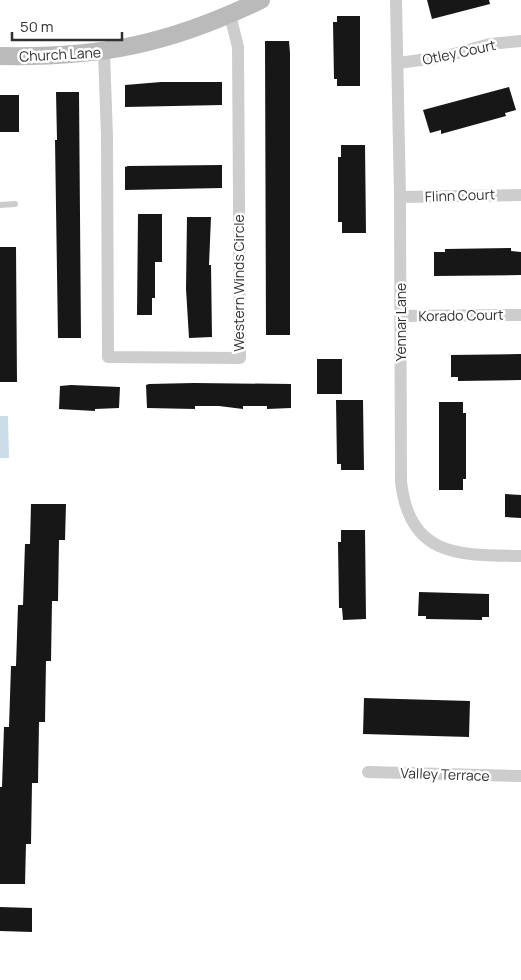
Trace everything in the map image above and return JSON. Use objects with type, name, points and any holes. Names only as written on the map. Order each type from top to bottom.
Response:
[{"type":"street","name":"Church Lane","points":[[0,56],[104,52],[162,40],[230,15],[261,0]]},
{"type":"street","name":"Yennar Lane","points":[[396,0],[400,197],[400,482],[403,500],[408,517],[416,530],[446,550],[467,555],[521,556]]},
{"type":"street","name":"Western Winds Circle","points":[[104,52],[107,136],[108,357],[240,358],[238,47],[230,15]]},
{"type":"street","name":"Otley Court","points":[[398,63],[443,57],[490,44],[521,41]]},
{"type":"street","name":"Flinn Court","points":[[400,197],[521,195]]},
{"type":"street","name":"Korado Court","points":[[400,316],[521,314]]},
{"type":"street","name":"Valley Terrace","points":[[368,772],[521,776]]},
{"type":"lane","points":[[0,205],[15,204]]},
{"type":"water","points":[[0,416],[8,416],[9,458],[0,458]]},
{"type":"building","points":[[427,0],[489,0],[490,4],[432,19]]},
{"type":"building","points":[[337,16],[360,16],[360,86],[337,86],[337,79],[334,79],[333,22],[337,22]]},
{"type":"building","points":[[265,41],[289,41],[290,335],[266,335]]},
{"type":"building","points":[[161,82],[222,82],[222,105],[125,107],[125,85]]},
{"type":"building","points":[[509,87],[516,110],[505,113],[506,116],[441,134],[441,130],[430,133],[423,110]]},
{"type":"building","points":[[56,92],[79,92],[81,338],[58,338]]},
{"type":"building","points":[[0,95],[19,95],[19,132],[0,132]]},
{"type":"building","points":[[341,145],[365,145],[366,233],[342,233],[342,222],[338,222],[338,157],[341,157]]},
{"type":"building","points":[[222,165],[222,188],[125,190],[125,167],[128,166]]},
{"type":"building","points":[[138,214],[162,214],[162,262],[155,262],[155,298],[152,298],[152,315],[137,315]]},
{"type":"building","points":[[187,217],[211,217],[209,265],[211,265],[212,337],[189,338],[186,289]]},
{"type":"building","points":[[0,247],[16,247],[17,382],[0,382]]},
{"type":"building","points":[[511,248],[511,251],[521,252],[521,275],[434,276],[434,252],[445,252],[445,249]]},
{"type":"building","points":[[521,354],[521,380],[458,381],[458,377],[451,377],[451,355]]},
{"type":"building","points":[[317,359],[342,359],[342,394],[317,394]]},
{"type":"building","points":[[194,383],[291,384],[291,408],[267,409],[267,406],[243,406],[243,409],[195,406],[195,409],[147,408],[146,385]]},
{"type":"building","points":[[60,386],[120,387],[119,408],[95,409],[95,411],[59,409]]},
{"type":"building","points":[[336,400],[363,400],[364,470],[341,470],[341,464],[337,464]]},
{"type":"building","points":[[439,402],[463,402],[463,413],[466,413],[466,479],[463,479],[463,490],[439,490]]},
{"type":"building","points":[[505,494],[521,495],[521,518],[505,517]]},
{"type":"building","points":[[31,504],[66,504],[65,540],[59,540],[58,601],[52,601],[51,661],[46,661],[45,722],[39,722],[38,783],[32,783],[31,844],[26,844],[25,884],[0,884],[0,787],[2,787],[4,727],[9,727],[11,666],[16,666],[18,605],[23,605],[25,544],[30,544]]},
{"type":"building","points":[[341,530],[365,530],[366,619],[343,620],[342,608],[339,608],[338,542],[341,542]]},
{"type":"building","points":[[419,592],[489,594],[489,617],[482,617],[482,620],[426,619],[426,616],[418,616]]},
{"type":"building","points":[[364,698],[470,701],[469,737],[363,734]]},
{"type":"building","points":[[0,907],[32,908],[32,932],[0,931]]}]
